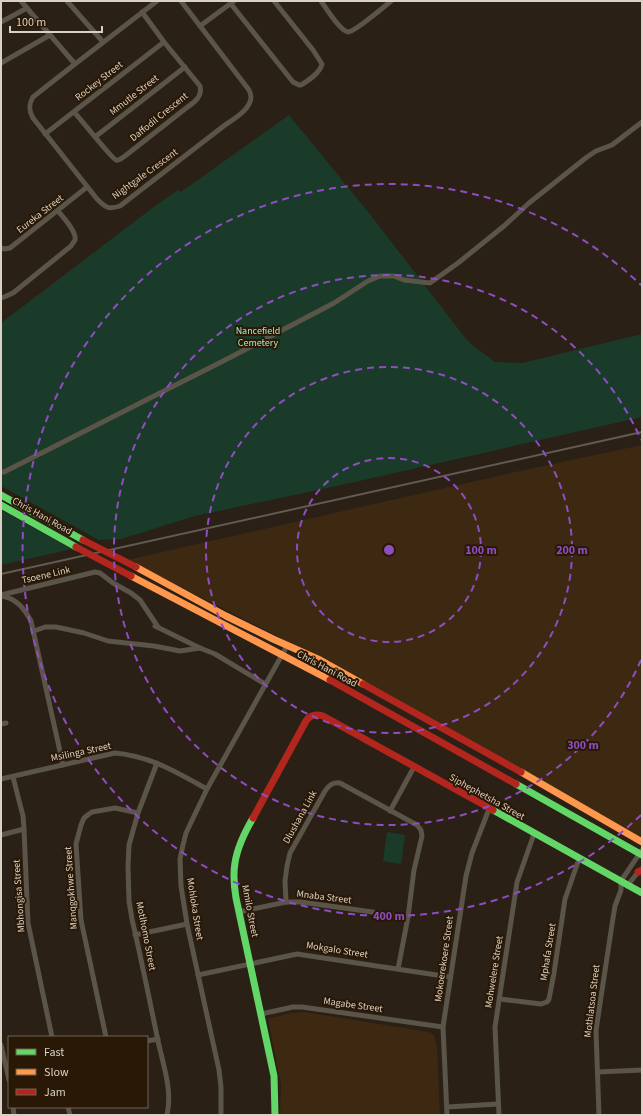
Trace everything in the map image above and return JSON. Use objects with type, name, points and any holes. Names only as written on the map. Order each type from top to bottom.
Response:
[{"type":"main road","name":"Chris Hani Road","points":[[1,495],[176,590],[287,646],[320,660],[567,798],[642,842]]},
{"type":"main road","name":"Chris Hani Road","points":[[1,505],[76,547],[344,688],[641,853]]},
{"type":"main road","name":"Mmilo Street","points":[[275,1115],[274,1076],[239,912],[234,882],[235,862],[245,833],[258,807],[308,719],[312,715],[317,714],[323,716]]},
{"type":"main road","name":"Siphephetsha Street","points":[[323,716],[642,893]]},
{"type":"street","points":[[21,1],[75,64]]},
{"type":"street","points":[[67,1],[103,42]]},
{"type":"street","name":"Nightgale Crescent","points":[[157,1],[33,97],[30,102],[31,114],[45,134],[103,206],[108,208],[120,206],[225,126],[247,107],[250,102],[251,97],[249,90],[181,1]]},
{"type":"street","points":[[200,26],[233,2],[293,82],[301,85],[317,73],[322,64],[313,50],[274,1]]},
{"type":"street","points":[[321,1],[340,27],[349,32],[357,28],[392,1]]},
{"type":"street","points":[[1,22],[27,8]]},
{"type":"street","name":"Daffodil Crescent","points":[[74,112],[107,152],[116,160],[120,160],[195,101],[200,94],[200,86],[142,12]]},
{"type":"street","points":[[1,63],[50,35]]},
{"type":"street","name":"Rockey Street","points":[[45,134],[164,42]]},
{"type":"street","name":"Mmutle Street","points":[[96,137],[185,67]]},
{"type":"street","points":[[1,472],[231,357],[334,303],[368,281],[380,276],[394,276],[404,280],[430,283],[458,263],[587,157],[596,151],[612,145],[642,122]]},
{"type":"street","name":"Eureka Street","points":[[1,248],[10,248],[87,187]]},
{"type":"street","points":[[1,298],[13,293],[71,246],[75,238],[74,232],[58,211]]},
{"type":"street","name":"Tsoene Link","points":[[1,596],[95,572],[100,573],[140,600],[155,626],[200,648]]},
{"type":"street","name":"Tsoene Link","points":[[1,596],[10,598],[26,612],[34,631]]},
{"type":"street","points":[[63,765],[34,631],[45,627],[56,627],[84,632],[108,641],[154,646],[180,652],[200,648],[232,663],[265,684]]},
{"type":"street","name":"Mohloka Street","points":[[221,1115],[221,1087],[219,1070],[187,924],[181,886],[180,858],[186,833],[207,789],[287,646]]},
{"type":"street","name":"Msilinga Street","points":[[1,780],[115,753],[130,755],[157,763],[207,789]]},
{"type":"street","name":"Motlhomo Street","points":[[157,763],[138,813],[129,845],[129,901],[168,1083],[169,1109],[167,1115]]},
{"type":"street","points":[[390,811],[414,767]]},
{"type":"street","name":"Mbhongisa Street","points":[[13,776],[23,816],[28,923],[52,1036]]},
{"type":"street","name":"Dlushana Link","points":[[286,902],[286,866],[290,853],[325,791],[331,784],[340,783],[417,825],[422,833],[414,870],[408,917],[398,969]]},
{"type":"street","name":"Manqgokhwe Street","points":[[106,1036],[81,920],[76,844],[84,818],[92,812],[115,808],[138,813]]},
{"type":"street","name":"Mokoerekoere Street","points":[[447,1115],[443,1027],[466,876],[472,853],[489,809]]},
{"type":"street","points":[[1,835],[24,829]]},
{"type":"street","name":"Mohwelere Street","points":[[499,1115],[495,1027],[517,882],[534,834]]},
{"type":"street","points":[[621,881],[641,853]]},
{"type":"street","name":"Mphafa Street","points":[[500,999],[541,1004],[549,999],[565,899],[579,859]]},
{"type":"street","points":[[621,890],[628,885],[641,870]]},
{"type":"street","name":"Mothlatsoa Street","points":[[600,1115],[596,1037],[613,918],[615,906],[621,890],[621,881]]},
{"type":"street","name":"Mnaba Street","points":[[239,912],[286,902],[301,902],[408,917]]},
{"type":"street","points":[[136,935],[187,924]]},
{"type":"street","name":"Mokgalo Street","points":[[198,975],[291,954],[303,954],[450,977]]},
{"type":"street","name":"Magabe Street","points":[[261,1014],[293,1007],[302,1007],[443,1027]]},
{"type":"street","points":[[148,1041],[158,1039]]},
{"type":"street","points":[[1,1045],[8,1076]]},
{"type":"street","points":[[598,1072],[642,1070]]},
{"type":"street","points":[[447,1107],[498,1104]]},
{"type":"shaded area","points":[[642,445],[642,839],[293,644],[127,560],[515,472]]},
{"type":"shaded area","points":[[304,1012],[429,1032],[434,1035],[437,1047],[440,1115],[280,1115],[281,1085],[268,1019],[292,1013]]},
{"type":"green space","name":"Nancefield Cemetery","points":[[289,115],[369,213],[463,335],[471,344],[495,362],[522,363],[642,334],[642,417],[346,484],[195,516],[121,539],[99,540],[1,486],[1,323],[155,206],[178,190],[181,192]]},
{"type":"green space","points":[[1,510],[72,549],[1,565]]},
{"type":"green space","points":[[387,832],[405,835],[401,864],[383,861]]},
{"type":"railway","points":[[1,574],[642,432]]},
{"type":"traffic: fast","points":[[1,495],[83,540]]},
{"type":"traffic: fast","points":[[1,505],[76,547]]},
{"type":"traffic: fast","points":[[516,784],[642,855]]},
{"type":"traffic: fast","points":[[493,810],[642,893]]},
{"type":"traffic: fast","points":[[253,818],[236,858],[234,867],[234,885],[274,1076],[275,1115]]},
{"type":"traffic: slow","points":[[136,567],[226,616],[320,660],[363,684]]},
{"type":"traffic: slow","points":[[131,576],[330,680]]},
{"type":"traffic: slow","points":[[521,772],[642,842]]},
{"type":"traffic: jam","points":[[83,540],[136,567]]},
{"type":"traffic: jam","points":[[76,547],[131,576]]},
{"type":"traffic: jam","points":[[330,680],[516,784]]},
{"type":"traffic: jam","points":[[363,684],[521,772]]},
{"type":"traffic: jam","points":[[253,818],[306,721],[309,717],[316,715],[323,716],[493,810]]},
{"type":"traffic: jam","points":[[638,872],[642,870]]}]
